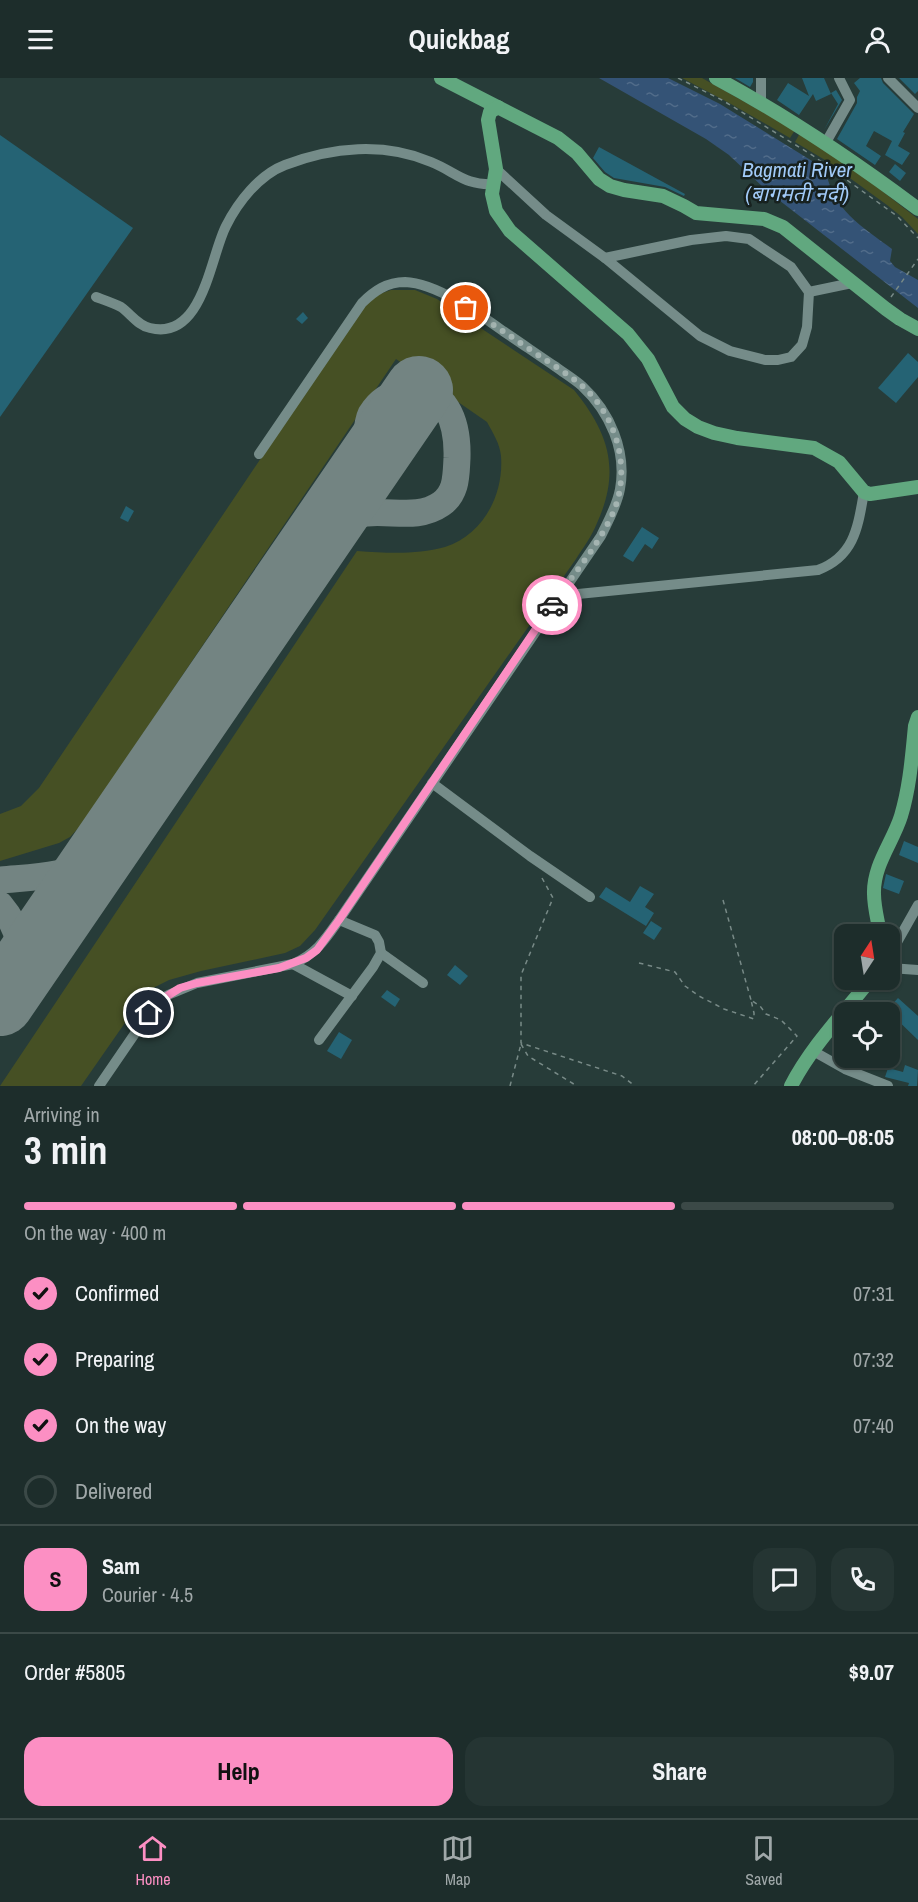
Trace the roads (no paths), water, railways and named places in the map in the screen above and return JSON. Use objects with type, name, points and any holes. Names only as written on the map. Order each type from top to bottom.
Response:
[{"type":"main road","points":[[441,78],[567,144],[599,179],[610,186],[663,196],[696,213],[764,219],[783,227],[852,283],[900,319],[918,329]]},
{"type":"main road","points":[[716,78],[761,103],[866,170],[918,209]]},
{"type":"main road","points":[[498,107],[490,112],[488,120],[496,169],[492,194],[496,211],[510,231],[628,334],[648,359],[674,407],[685,419],[698,428],[714,433],[814,448],[839,462],[864,492],[870,494],[918,487]]},
{"type":"main road","points":[[879,924],[874,893],[875,881],[879,866],[901,817],[909,788],[918,717]]},
{"type":"main road","points":[[791,1086],[813,1051],[862,990]]},
{"type":"street","points":[[761,78],[761,103]]},
{"type":"street","points":[[825,144],[850,100],[839,78]]},
{"type":"street","points":[[888,78],[918,108]]},
{"type":"street","points":[[96,297],[121,307],[136,321],[149,328],[159,330],[176,326],[198,303],[226,224],[246,196],[271,173],[301,159],[340,150],[373,148],[396,150],[421,157],[467,181],[479,185],[494,184]]},
{"type":"street","points":[[496,169],[546,215],[605,258],[699,336],[730,351],[765,360],[791,357],[802,345],[807,327],[809,292],[791,267],[749,239],[726,236],[691,240],[605,258]]},
{"type":"street","points":[[99,1086],[149,1013],[168,994],[197,983],[293,964],[317,950],[601,536],[618,499],[621,478],[620,453],[611,424],[597,402],[581,385],[498,327],[435,288],[406,282],[393,283],[372,292],[362,303],[259,454]]},
{"type":"street","points":[[809,292],[852,283]]},
{"type":"street","points":[[558,596],[818,570],[830,566],[842,556],[853,540],[859,523],[864,492]]},
{"type":"street","points":[[432,783],[530,856],[590,897]]},
{"type":"street","points":[[900,937],[918,905]]},
{"type":"street","points":[[320,1040],[373,967],[381,952],[375,934],[339,920]]},
{"type":"street","points":[[381,952],[423,983]]},
{"type":"street","points":[[293,964],[352,996]]},
{"type":"street","points":[[900,969],[918,970]]},
{"type":"street","points":[[813,1051],[845,1069],[888,1086]]},
{"type":"water","name":"Bagmati River (बागमती नदी)","points":[[599,78],[668,78],[720,104],[825,169],[835,196],[850,216],[892,249],[890,261],[895,267],[918,280],[918,308],[766,190],[729,155],[706,139]]}]
